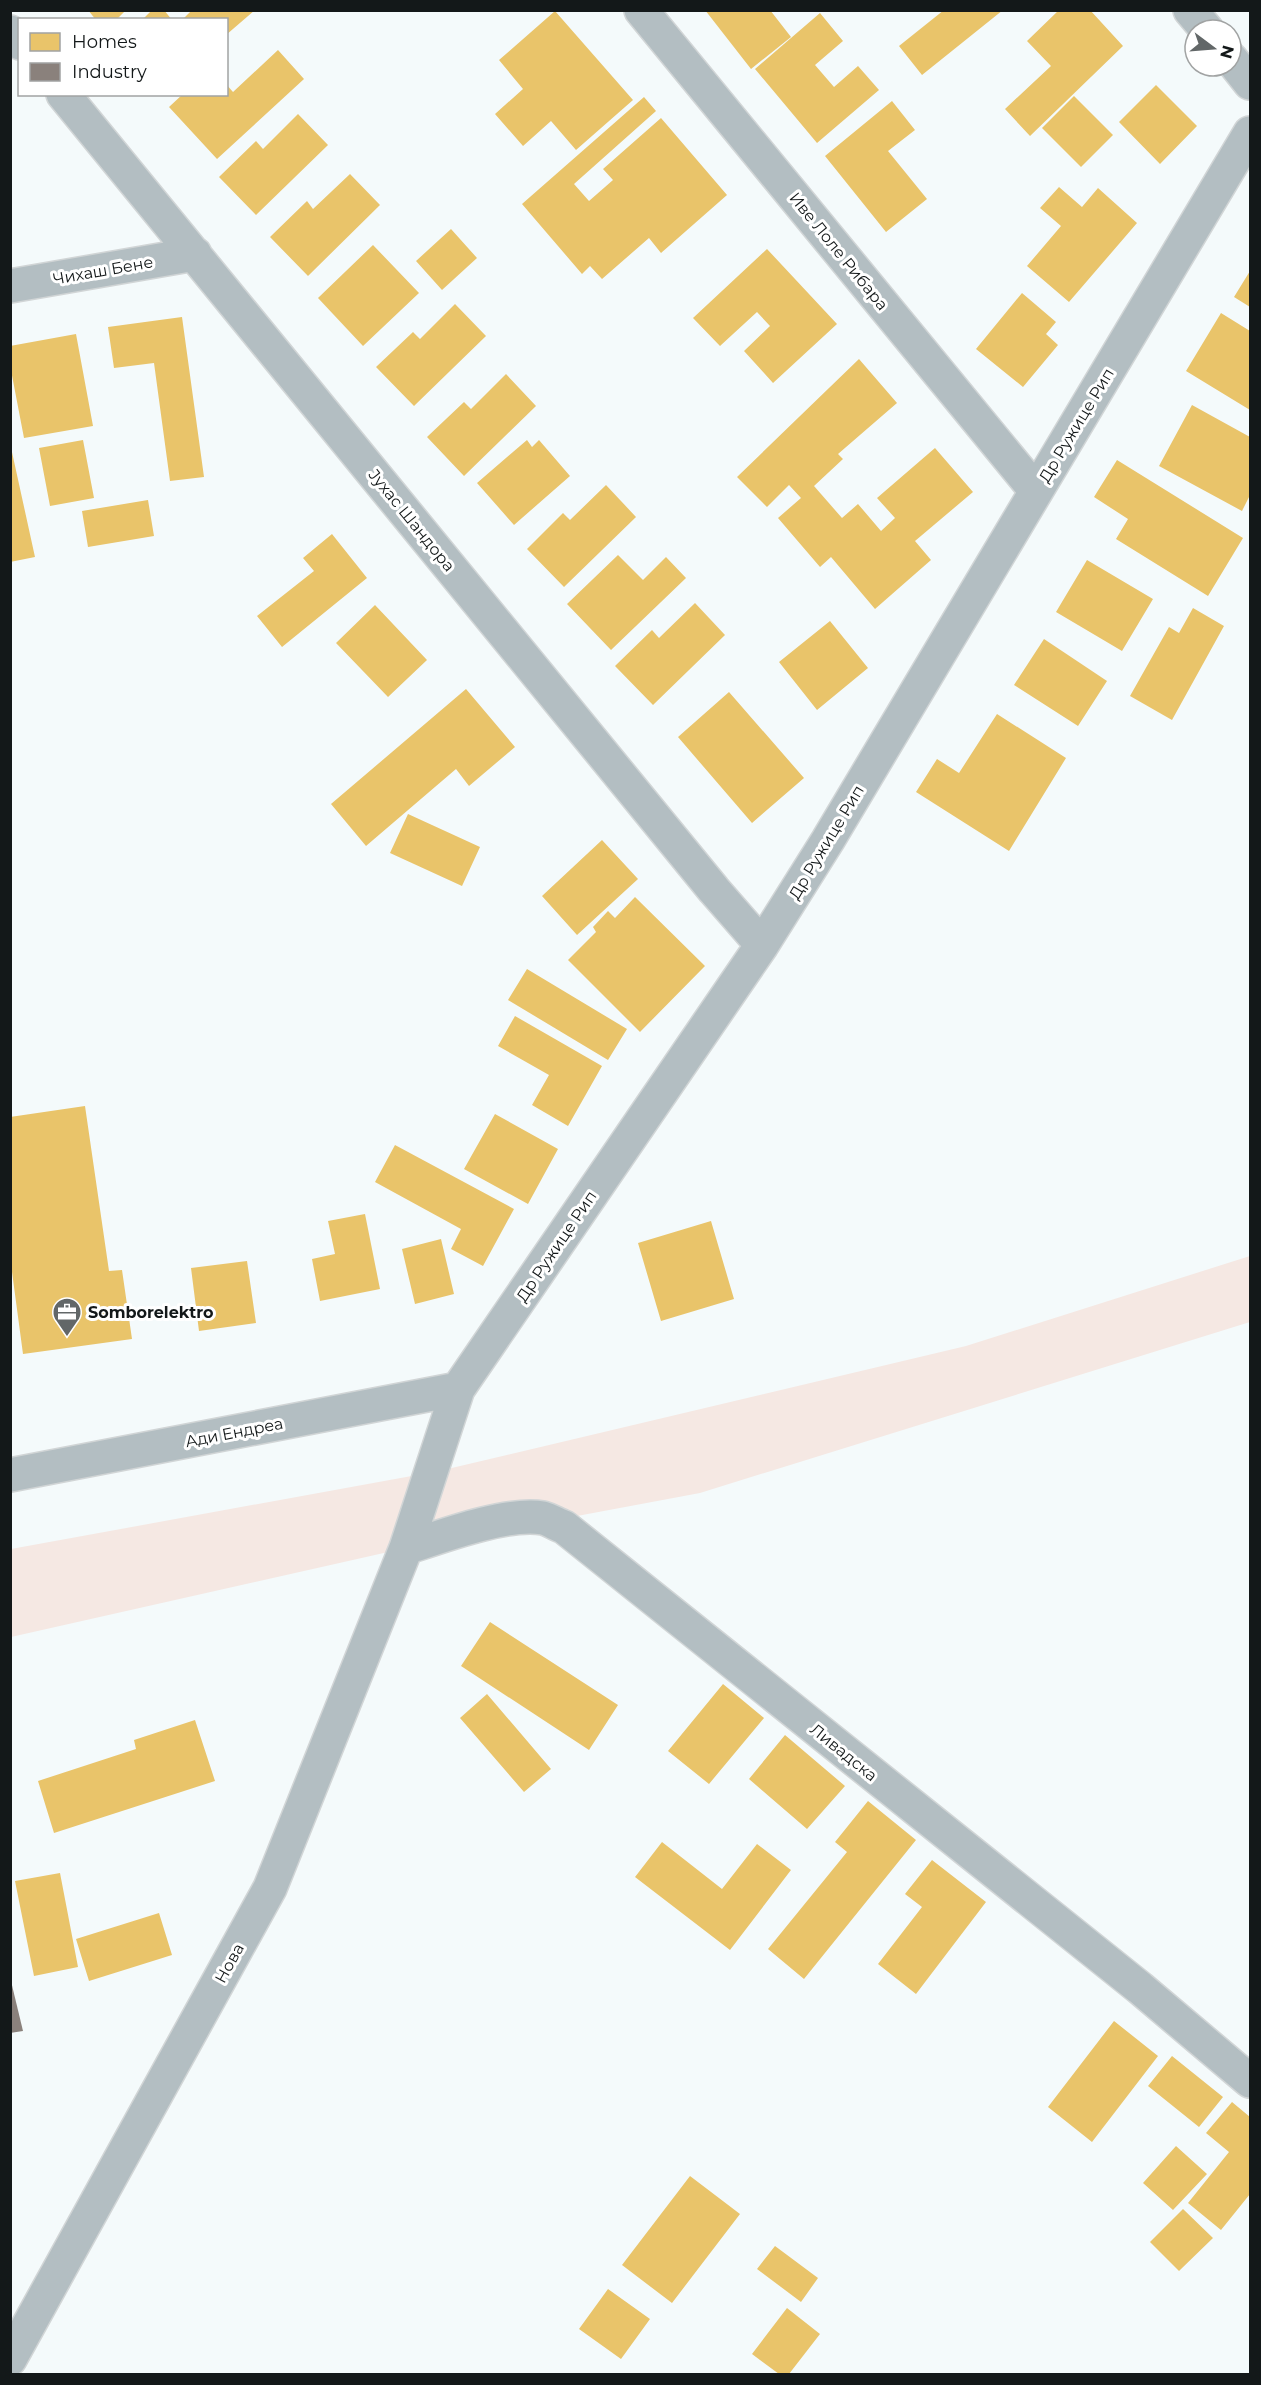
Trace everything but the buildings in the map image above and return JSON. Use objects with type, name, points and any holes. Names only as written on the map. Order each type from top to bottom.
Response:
[{"type":"street","name":"Иве Лоле Рибара","points":[[641,10],[1036,491]]},
{"type":"street","name":"Јухас Шандора","points":[[65,96],[714,891],[762,945]]},
{"type":"street","name":"Др Ружице Рип","points":[[406,1548],[458,1389],[762,945],[1251,133]]},
{"type":"street","name":"Чихаш Бене","points":[[10,286],[195,254]]},
{"type":"street","name":"Ади Ендреа","points":[[10,1475],[458,1389]]},
{"type":"street","name":"Ливадска","points":[[406,1548],[474,1526],[520,1518],[543,1518],[564,1527],[1140,1988],[1251,2082]]},
{"type":"street","name":"Нова","points":[[10,2359],[270,1888],[406,1548]]},
{"type":"shaded area","points":[[1250,1256],[1250,1322],[700,1493],[406,1548],[11,1637],[11,1549],[439,1471],[966,1346]]},
{"type":"place","name":"Somborelektro","points":[[67,1338]]}]
